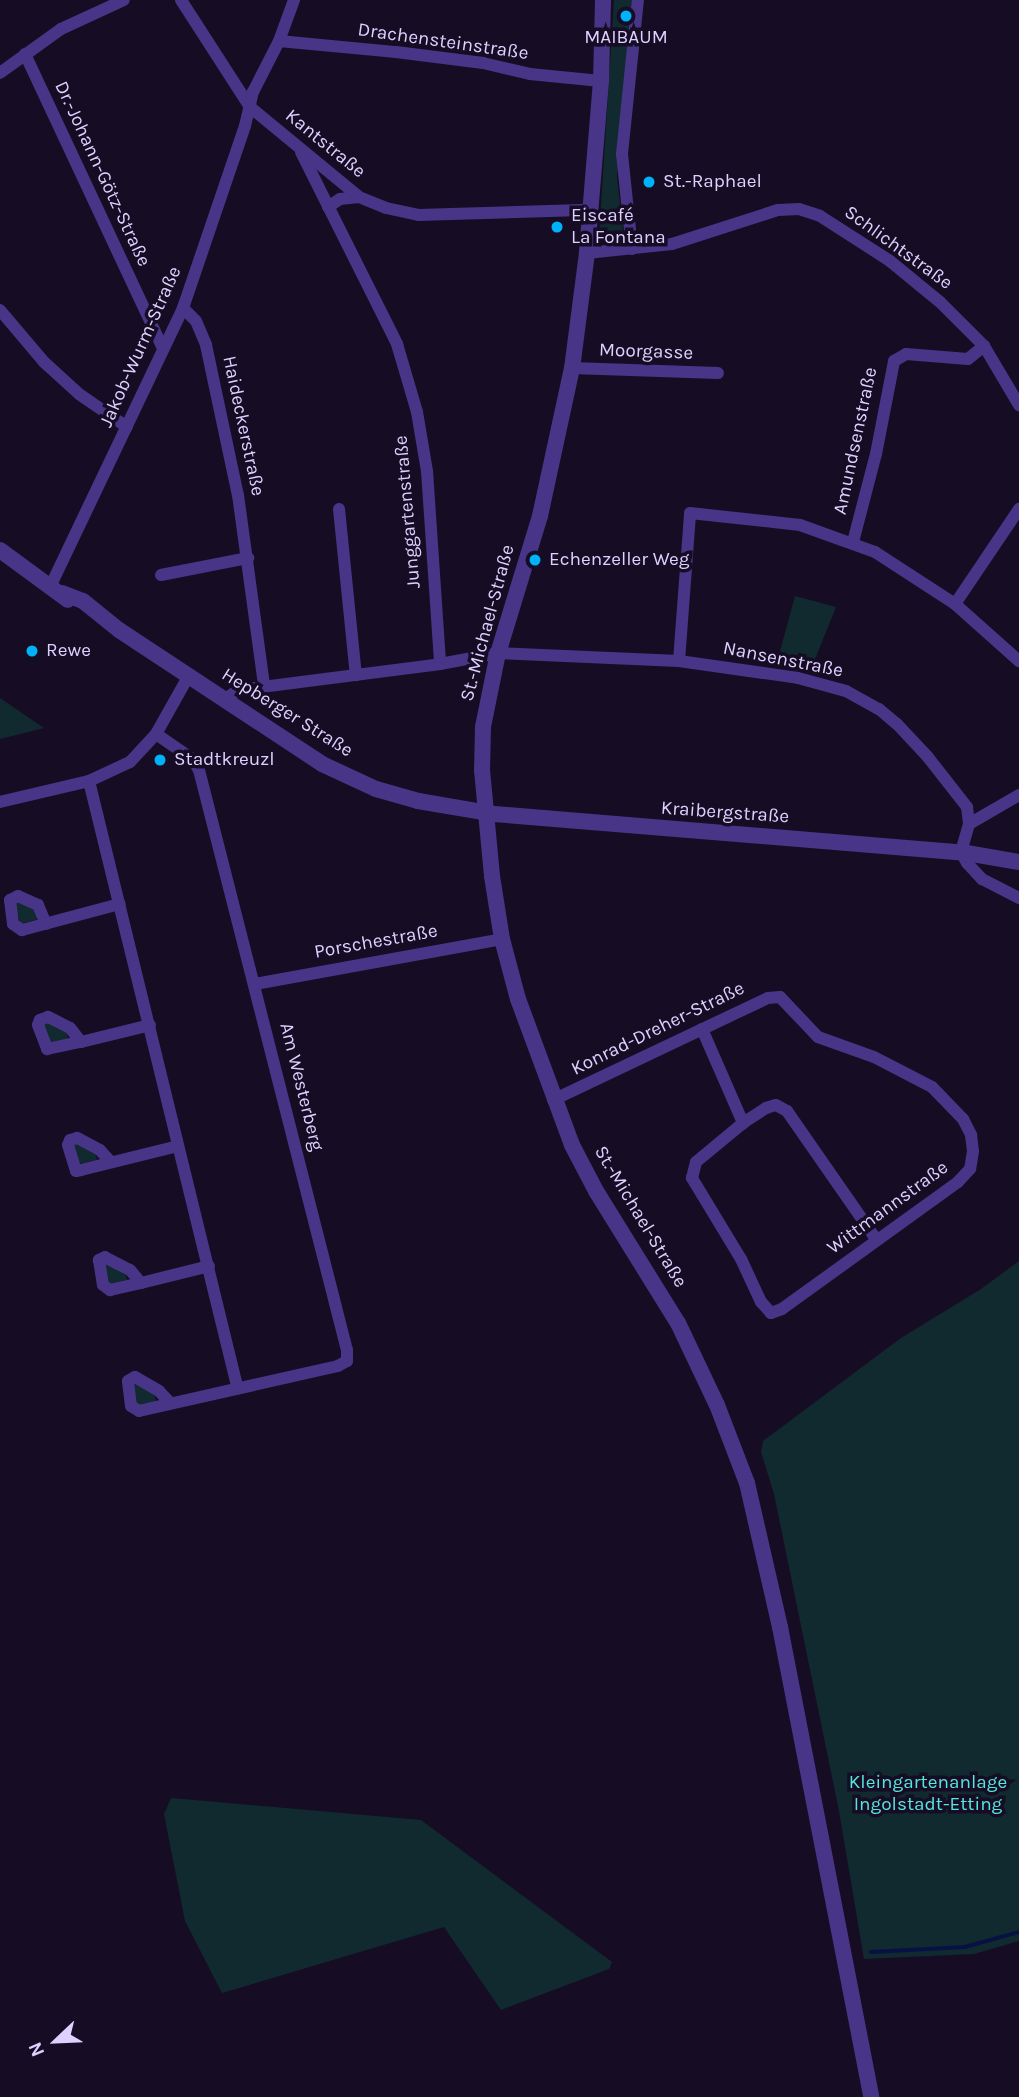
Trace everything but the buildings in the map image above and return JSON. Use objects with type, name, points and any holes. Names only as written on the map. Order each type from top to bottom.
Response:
[{"type":"street","points":[[0,73],[86,15],[124,0]]},
{"type":"street","name":"Kantstraße","points":[[181,0],[250,107],[301,152],[359,197],[386,208],[418,215],[591,210]]},
{"type":"street","name":"Jakob-Wurm-Straße","points":[[57,589],[127,427],[183,308],[253,92],[279,41],[294,0]]},
{"type":"street","name":"St.-Michael-Straße","points":[[603,0],[601,81],[591,210],[572,368],[540,516],[498,653],[483,727],[482,770],[502,939],[518,999],[553,1100],[596,1191],[656,1285],[689,1344],[735,1451],[756,1514],[871,2097]]},
{"type":"street","points":[[632,249],[622,154],[638,0]]},
{"type":"street","name":"Drachensteinstraße","points":[[279,41],[396,52],[483,63],[530,74],[601,81]]},
{"type":"street","name":"Dr.-Johann-Götz-Straße","points":[[25,54],[163,348]]},
{"type":"street","name":"Junggartenstraße","points":[[301,152],[397,344],[417,412],[427,471],[440,664]]},
{"type":"street","points":[[328,207],[340,200],[359,197]]},
{"type":"street","name":"Schlichtstraße","points":[[587,253],[672,244],[778,210],[799,209],[820,216],[890,261],[940,302],[984,346],[1019,405]]},
{"type":"street","name":"Haideckerstraße","points":[[183,308],[196,321],[206,345],[238,495],[264,686]]},
{"type":"street","points":[[2,318],[79,394],[127,427]]},
{"type":"street","name":"Amundsenstraße","points":[[853,542],[876,454],[894,361],[906,354],[968,359],[984,346]]},
{"type":"street","name":"Moorgasse","points":[[572,368],[718,373]]},
{"type":"street","points":[[339,509],[356,675]]},
{"type":"street","points":[[956,604],[1019,509]]},
{"type":"street","points":[[679,661],[690,513],[800,524],[853,542],[916,576],[956,604],[1019,661]]},
{"type":"street","name":"Hepberger Straße","points":[[0,550],[57,589],[83,601],[119,630],[188,677],[323,764],[376,789],[418,801],[486,813]]},
{"type":"street","points":[[161,575],[248,558]]},
{"type":"street","points":[[224,700],[231,693],[264,686],[440,664],[498,653]]},
{"type":"street","name":"Nansenstraße","points":[[498,653],[679,661],[798,678],[846,691],[878,709],[927,756],[967,807],[969,824]]},
{"type":"street","points":[[0,802],[89,781],[112,773],[130,762],[156,734],[188,677]]},
{"type":"street","name":"Am Westerberg","points":[[156,734],[191,758],[199,770],[256,984],[347,1350],[347,1361],[338,1366],[237,1386]]},
{"type":"street","points":[[89,781],[237,1386],[170,1403]]},
{"type":"street","points":[[1019,795],[969,824],[961,852],[982,879],[1019,898]]},
{"type":"street","name":"Kraibergstraße","points":[[486,813],[961,852],[1019,862]]},
{"type":"street","points":[[46,924],[120,904]]},
{"type":"street","name":"Porschestraße","points":[[256,984],[502,939]]},
{"type":"street","name":"Konrad-Dreher-Straße","points":[[553,1100],[768,998],[780,997]]},
{"type":"street","name":"Wittmannstraße","points":[[744,1124],[696,1162],[692,1178],[741,1259],[761,1302],[771,1313],[782,1309],[965,1176],[970,1169],[973,1151],[971,1135],[950,1102],[933,1087],[874,1057],[818,1037],[780,997]]},
{"type":"street","points":[[81,1042],[150,1025]]},
{"type":"street","points":[[702,1029],[744,1124],[766,1108],[776,1105],[787,1111],[876,1239]]},
{"type":"street","points":[[111,1162],[178,1146]]},
{"type":"street","points":[[141,1283],[209,1266]]},
{"type":"green space","points":[[614,0],[634,0],[620,117],[617,177],[623,231],[617,240],[608,243],[601,241],[599,237]]},
{"type":"green space","points":[[795,596],[836,607],[809,674],[776,666]]},
{"type":"green space","points":[[0,698],[44,728],[0,739]]},
{"type":"green space","points":[[21,902],[36,911],[38,919],[20,924],[15,903]]},
{"type":"green space","points":[[50,1022],[66,1031],[68,1039],[49,1044],[44,1024]]},
{"type":"green space","points":[[80,1142],[95,1152],[97,1160],[78,1164],[74,1144]]},
{"type":"green space","name":"Kleingartenanlage Ingolstadt-Etting","points":[[1019,1261],[1019,1941],[974,1954],[864,1959],[839,1811],[774,1494],[761,1452],[763,1441],[901,1338],[981,1289]]},
{"type":"green space","points":[[110,1263],[125,1272],[127,1280],[109,1285],[104,1265]]},
{"type":"green space","points":[[139,1383],[154,1393],[156,1401],[137,1405],[133,1385]]},
{"type":"green space","points":[[171,1798],[421,1820],[612,1962],[609,1969],[501,2010],[444,1927],[222,1993],[185,1921],[164,1814]]},
{"type":"waterway","points":[[871,1952],[965,1947],[1019,1932]]},
{"type":"place","name":"MAIBAUM","points":[[626,16]]},
{"type":"place","name":"St.-Raphael","points":[[649,182]]},
{"type":"place","name":"Eiscafé La Fontana","points":[[557,227]]},
{"type":"place","name":"Echenzeller Weg","points":[[535,560]]},
{"type":"place","name":"Rewe","points":[[32,651]]},
{"type":"place","name":"Stadtkreuzl","points":[[160,760]]}]
